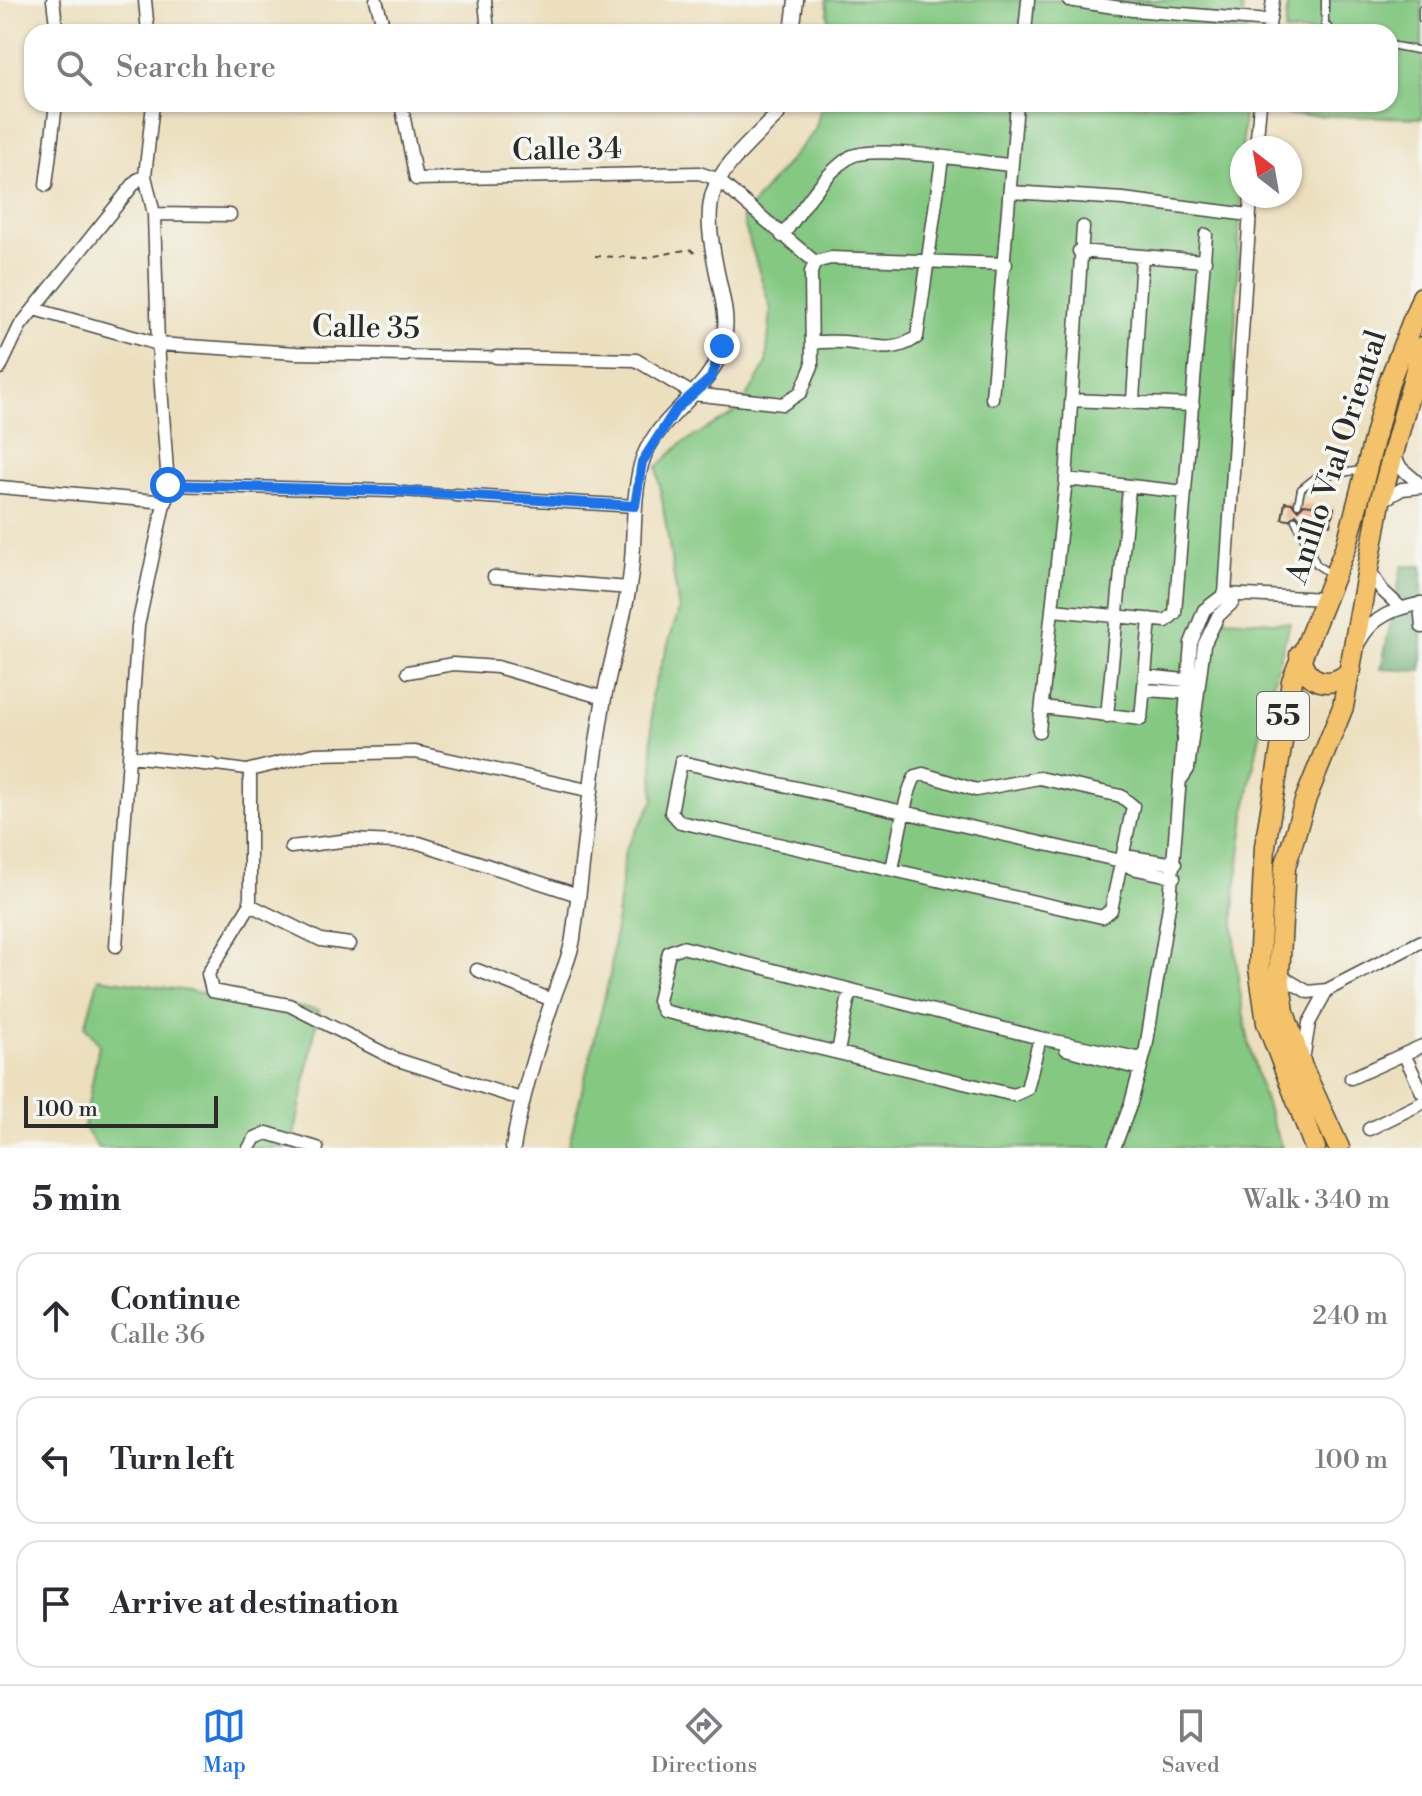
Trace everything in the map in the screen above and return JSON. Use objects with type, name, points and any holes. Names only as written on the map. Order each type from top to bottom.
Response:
[{"type":"highway","name":"Anillo Vial Oriental","points":[[1315,1148],[1267,1023],[1259,968],[1260,912],[1271,795],[1284,714],[1300,655],[1334,577],[1368,469],[1389,382],[1422,297]]},
{"type":"highway","name":"Anillo Vial Oriental","points":[[1339,1148],[1302,1067],[1284,1012],[1279,975],[1285,867],[1306,798],[1343,707],[1380,502],[1422,347]]},
{"type":"highway","points":[[1300,655],[1307,674],[1319,682],[1339,680],[1353,661]]},
{"type":"street","points":[[53,0],[56,24]]},
{"type":"street","points":[[145,0],[147,24]]},
{"type":"street","points":[[376,0],[383,24]]},
{"type":"street","points":[[485,0],[487,24]]},
{"type":"street","points":[[793,24],[796,0]]},
{"type":"street","points":[[1014,0],[1028,1],[1026,24]]},
{"type":"street","points":[[1069,0],[1252,24]]},
{"type":"street","points":[[1269,24],[1273,0]]},
{"type":"street","points":[[46,185],[55,112]]},
{"type":"street","points":[[116,946],[138,626],[168,485],[158,344],[154,214],[145,176],[152,112]]},
{"type":"street","name":"Calle 34","points":[[403,112],[416,179],[699,173],[717,179]]},
{"type":"street","points":[[513,1148],[521,1099],[572,943],[604,698],[629,588],[636,537],[635,506],[642,462],[676,409],[711,378],[722,346],[727,313],[707,225],[710,196],[717,179],[778,112]]},
{"type":"street","points":[[992,398],[1006,264],[1011,192],[1009,165],[1016,112]]},
{"type":"street","points":[[1257,136],[1259,112]]},
{"type":"street","points":[[782,236],[838,166],[853,155],[880,151],[1009,165]]},
{"type":"street","points":[[812,342],[851,343],[882,350],[909,343],[917,337],[942,159]]},
{"type":"street","points":[[0,368],[20,326],[108,216],[145,176]]},
{"type":"street","points":[[717,179],[815,262]]},
{"type":"street","points":[[1011,192],[1123,199],[1249,215]]},
{"type":"street","points":[[1227,599],[1250,208]]},
{"type":"street","points":[[154,214],[230,215]]},
{"type":"street","points":[[1039,731],[1066,479],[1083,227]]},
{"type":"street","points":[[1053,610],[1166,621],[1175,613],[1206,235]]},
{"type":"street","points":[[1079,251],[1205,261]]},
{"type":"street","points":[[1133,400],[1142,257]]},
{"type":"street","points":[[815,262],[831,258],[1006,264]]},
{"type":"street","points":[[693,394],[783,404],[801,392],[812,366],[811,272],[815,262]]},
{"type":"street","name":"Calle 35","points":[[34,309],[158,344],[296,353],[636,360],[693,394]]},
{"type":"street","points":[[1071,400],[1133,400],[1193,405]]},
{"type":"street","points":[[1392,452],[1401,468],[1422,486]]},
{"type":"street","points":[[1066,479],[1129,489],[1185,492]]},
{"type":"street","points":[[168,485],[394,491],[635,506]]},
{"type":"street","points":[[1380,502],[1402,489],[1422,486]]},
{"type":"street","points":[[0,487],[166,502]]},
{"type":"street","points":[[1107,716],[1129,489]]},
{"type":"street","points":[[1368,569],[1382,590],[1401,608]]},
{"type":"street","points":[[494,577],[629,588]]},
{"type":"street","points":[[1114,1148],[1141,1064],[1174,870],[1182,778],[1178,768],[1194,687],[1191,643],[1204,610],[1227,599],[1242,595],[1325,599]]},
{"type":"street","points":[[1353,661],[1374,621],[1401,608],[1421,603],[1422,627]]},
{"type":"street","points":[[1042,707],[1141,719],[1150,619]]},
{"type":"street","points":[[408,672],[453,664],[497,667],[604,698]]},
{"type":"street","points":[[1145,676],[1194,687]]},
{"type":"street","points":[[1145,690],[1194,687]]},
{"type":"street","points":[[130,756],[250,770],[315,754],[415,752],[592,791]]},
{"type":"street","points":[[892,869],[906,811],[911,782],[923,774],[976,790],[1039,778],[1121,796],[1133,806],[1121,861],[1111,910],[1102,917],[675,820],[671,812],[681,762],[906,811],[1121,861],[1132,868],[1174,870]]},
{"type":"street","points":[[250,770],[250,905],[208,974],[212,991],[289,1005],[395,1059],[521,1099]]},
{"type":"street","points":[[291,847],[350,840],[419,843],[578,895]]},
{"type":"street","points":[[250,905],[321,940],[350,944]]},
{"type":"street","points":[[1279,975],[1308,992],[1327,990],[1422,941]]},
{"type":"street","points":[[1040,1038],[1027,1089],[1014,1095],[663,1011],[658,1001],[669,952],[675,948],[1040,1038],[1058,1043],[1068,1051],[1141,1064]]},
{"type":"street","points":[[477,970],[552,1000]]},
{"type":"street","points":[[838,1052],[850,990]]},
{"type":"street","points":[[1302,1067],[1309,1023],[1327,990]]},
{"type":"street","points":[[1351,1078],[1422,1046]]},
{"type":"street","points":[[1404,1054],[1422,1092]]},
{"type":"street","points":[[1369,1129],[1422,1103]]},
{"type":"street","points":[[249,1148],[255,1138],[267,1133],[317,1148]]},
{"type":"lane","points":[[1325,0],[1325,24]]},
{"type":"lane","points":[[1422,9],[1422,19]]},
{"type":"lane","points":[[1398,46],[1422,51]]},
{"type":"lane","points":[[1298,504],[1301,489],[1316,477],[1368,469]]},
{"type":"lane","points":[[1295,520],[1317,565],[1334,577]]},
{"type":"path","points":[[595,256],[645,258],[690,249],[716,268]]},
{"type":"green space","points":[[826,0],[1240,0],[1245,24],[829,24]]},
{"type":"green space","points":[[1288,0],[1422,0],[1422,118],[1287,115],[1287,112],[1398,112],[1398,24],[1286,24]]},
{"type":"green space","points":[[820,112],[1244,112],[1243,136],[1230,136],[1230,208],[1240,208],[1224,619],[1290,623],[1253,767],[1235,897],[1235,951],[1248,1037],[1282,1148],[568,1148],[610,975],[625,850],[654,800],[651,696],[679,610],[657,467],[681,444],[740,409],[766,364],[771,310],[742,217],[815,130]]},
{"type":"green space","points":[[1402,566],[1422,566],[1422,671],[1381,669]]},
{"type":"green space","points":[[99,978],[319,1010],[292,1148],[98,1148],[84,1127],[99,1044],[85,1026]]},
{"type":"building","points":[[1285,502],[1292,503],[1298,510],[1304,504],[1334,508],[1330,525],[1302,521],[1296,514],[1289,520],[1282,519]]},
{"type":"route","points":[[168,485],[394,491],[635,506],[642,462],[676,409],[711,378],[722,346]]}]
